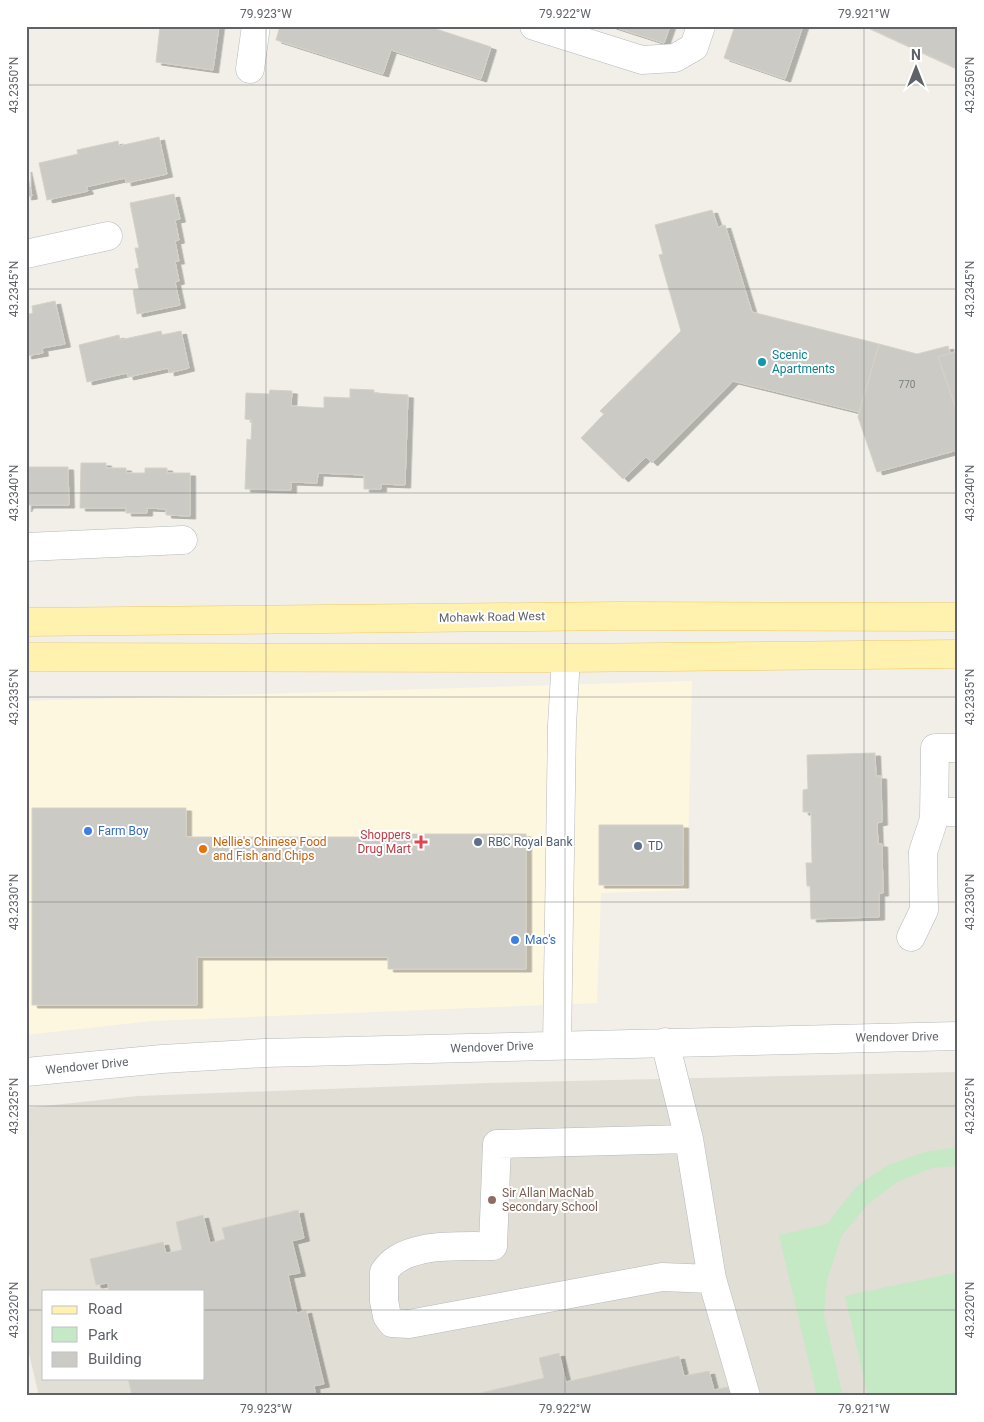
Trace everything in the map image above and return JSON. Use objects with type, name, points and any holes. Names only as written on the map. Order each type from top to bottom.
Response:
[{"type":"main road","name":"Mohawk Road West","points":[[26,622],[620,616],[958,617]]},
{"type":"main road","points":[[566,658],[620,616]]},
{"type":"main road","points":[[26,657],[566,658],[958,654]]},
{"type":"street","points":[[250,69],[256,26]]},
{"type":"street","points":[[534,26],[642,60],[675,58],[694,46],[701,26]]},
{"type":"street","points":[[26,254],[108,236]]},
{"type":"street","points":[[26,547],[183,540]]},
{"type":"street","points":[[557,1045],[562,716],[566,658]]},
{"type":"street","points":[[911,937],[924,910],[923,852],[934,819],[946,812],[935,748],[958,748]]},
{"type":"street","name":"Wendover Drive","points":[[26,1072],[162,1058],[255,1054],[665,1042],[958,1036]]},
{"type":"street","points":[[665,1042],[689,1139],[712,1279],[746,1396]]},
{"type":"street","points":[[689,1139],[497,1144],[493,1246],[418,1250],[398,1256],[384,1272],[386,1316],[392,1323],[409,1324],[662,1278],[712,1279]]},
{"type":"shaded area","points":[[692,681],[687,890],[601,893],[597,1003],[152,1021],[26,1035],[26,701]]},
{"type":"shaded area","name":"Sir Allan MacNab Secondary School","points":[[958,1072],[958,1396],[39,1396],[26,1341],[26,1108],[138,1096],[488,1083]]},
{"type":"green space","points":[[958,1147],[958,1166],[932,1168],[897,1182],[868,1204],[842,1235],[827,1280],[824,1315],[843,1396],[817,1396],[779,1235],[827,1224],[857,1186],[888,1165],[925,1152]]},
{"type":"green space","points":[[958,1272],[958,1396],[868,1396],[845,1296]]},
{"type":"building","points":[[160,26],[219,26],[213,70],[156,62]]},
{"type":"building","points":[[280,26],[427,26],[491,47],[481,79],[391,50],[383,74],[276,40]]},
{"type":"building","points":[[611,26],[670,26],[664,43]]},
{"type":"building","points":[[735,26],[803,26],[785,79],[724,58]]},
{"type":"building","points":[[865,26],[958,26],[958,69]]},
{"type":"building","points":[[159,137],[167,174],[126,183],[125,178],[86,187],[88,191],[47,200],[39,163],[78,154],[77,150],[118,141],[119,146]]},
{"type":"building","points":[[26,169],[32,196],[26,197]]},
{"type":"building","points":[[174,194],[180,219],[175,220],[179,240],[175,241],[179,261],[175,261],[179,281],[175,282],[180,305],[137,314],[133,290],[139,289],[135,269],[139,268],[135,248],[139,248],[130,203]]},
{"type":"building","name":"Scenic Apartments","points":[[712,210],[718,227],[725,225],[752,312],[879,344],[859,412],[733,381],[652,463],[646,457],[623,479],[581,438],[604,414],[600,411],[681,331],[659,255],[663,254],[655,225]]},
{"type":"building","points":[[55,301],[65,344],[42,348],[43,353],[26,356],[26,315],[33,313],[32,306]]},
{"type":"building","points":[[161,331],[162,335],[181,331],[189,368],[169,373],[168,368],[128,377],[127,373],[87,382],[79,345],[119,335],[120,340]]},
{"type":"building","points":[[879,344],[917,354],[948,346],[950,353],[938,357],[958,415],[958,450],[877,472],[858,417]]},
{"type":"building","points":[[958,351],[958,415],[938,357]]},
{"type":"building","points":[[350,389],[374,390],[374,393],[408,395],[405,485],[381,484],[381,489],[364,489],[364,475],[318,473],[317,483],[291,482],[291,490],[245,489],[247,439],[251,440],[252,420],[245,419],[246,393],[269,394],[270,390],[292,391],[291,406],[324,408],[324,397],[350,398]]},
{"type":"building","points":[[81,463],[106,463],[106,468],[126,468],[126,473],[145,473],[145,468],[167,468],[167,473],[190,473],[190,516],[166,515],[166,509],[147,508],[147,513],[126,513],[126,508],[80,508]]},
{"type":"building","points":[[26,467],[68,467],[69,505],[28,505],[26,509]]},
{"type":"building","points":[[875,753],[876,776],[881,776],[882,822],[877,823],[878,844],[882,844],[883,893],[879,893],[879,917],[811,919],[810,886],[807,886],[806,863],[812,863],[811,812],[803,812],[803,790],[808,789],[807,755]]},
{"type":"building","points":[[32,808],[186,808],[186,837],[386,837],[386,834],[526,834],[526,969],[388,969],[388,957],[197,957],[197,1005],[32,1005]]},
{"type":"building","points":[[599,825],[683,825],[683,885],[599,885]]},
{"type":"building","points":[[298,1210],[304,1238],[292,1241],[300,1273],[288,1275],[297,1313],[306,1310],[324,1384],[314,1386],[316,1396],[132,1396],[128,1380],[205,1380],[205,1290],[109,1290],[108,1283],[96,1285],[90,1259],[163,1242],[166,1253],[182,1250],[176,1222],[203,1215],[210,1243],[225,1239],[222,1228]]},
{"type":"building","points":[[559,1353],[566,1382],[679,1356],[684,1376],[709,1371],[714,1390],[728,1387],[730,1396],[468,1396],[544,1378],[539,1358]]},
{"type":"place","name":"Scenic Apartments","points":[[762,362]]},
{"type":"place","name":"Farm Boy","points":[[88,831]]},
{"type":"place","name":"Shoppers Drug Mart","points":[[421,842]]},
{"type":"place","name":"RBC Royal Bank","points":[[478,842]]},
{"type":"place","name":"TD","points":[[638,846]]},
{"type":"place","name":"Nellie's Chinese Food and Fish and Chips","points":[[203,849]]},
{"type":"place","name":"Mac's","points":[[515,940]]},
{"type":"place","name":"Sir Allan MacNab Secondary School","points":[[492,1200]]}]
